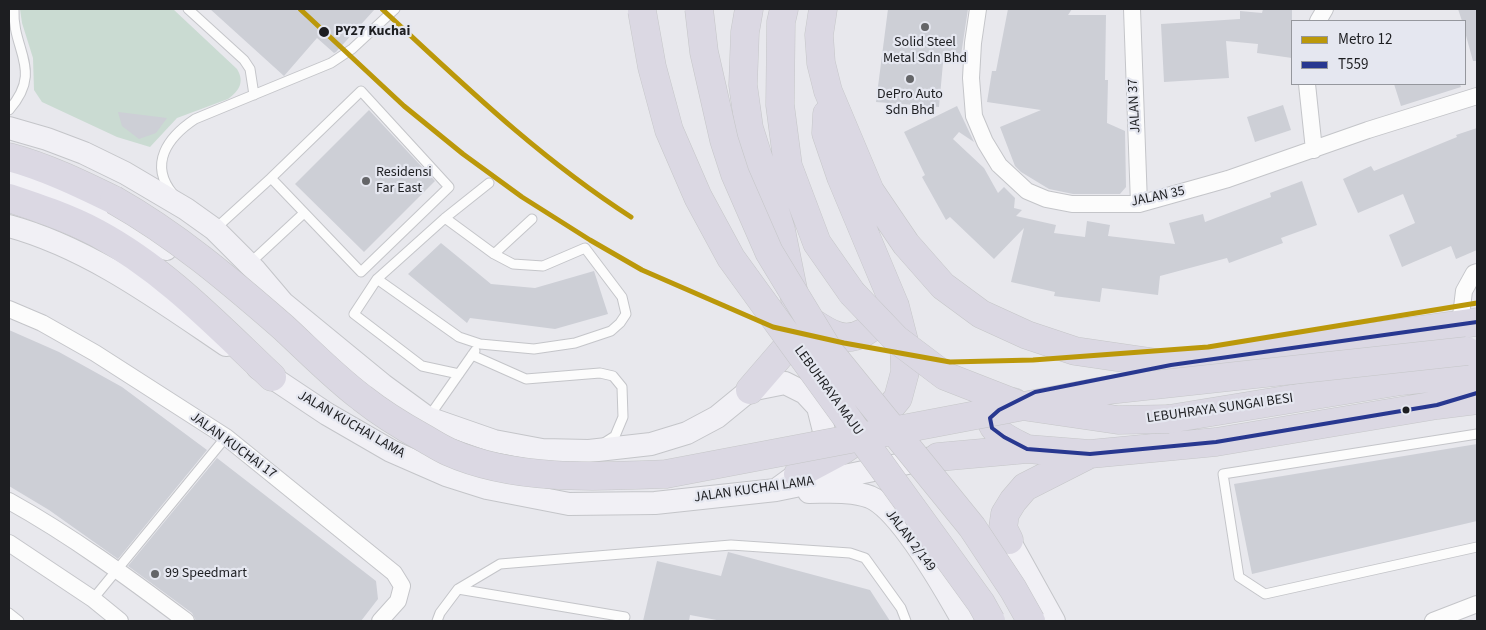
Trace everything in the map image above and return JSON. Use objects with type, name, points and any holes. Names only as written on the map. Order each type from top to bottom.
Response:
[{"type":"highway","name":"LEBUHRAYA MAJU","points":[[642,9],[652,67],[668,130],[698,197],[731,258],[981,603],[991,621]]},
{"type":"highway","name":"LEBUHRAYA MAJU","points":[[699,9],[704,52],[724,140],[734,174],[769,252],[829,351],[972,527],[1013,589],[1031,621]]},
{"type":"highway","points":[[749,9],[745,32],[743,85],[749,128],[781,230],[798,314],[794,339],[750,390]]},
{"type":"highway","name":"LEBUHRAYA SUNGAI BESI","points":[[784,9],[781,22],[780,105],[788,166],[817,243],[852,293],[896,339],[945,376],[1022,406],[1118,420],[1140,421],[1168,419],[1401,381],[1474,358]]},
{"type":"highway","points":[[824,9],[819,35],[821,63],[828,91],[870,191],[906,244],[943,286],[982,314],[1027,335],[1075,351],[1171,365]]},
{"type":"highway","points":[[798,474],[843,450],[871,431],[898,398],[905,372],[904,341],[895,306],[841,177],[826,133],[828,91]]},
{"type":"highway","points":[[9,157],[72,180],[114,200],[148,220],[187,246],[362,398],[402,426],[449,452],[498,468],[542,474],[601,477],[666,474],[1108,390],[1474,358]]},
{"type":"highway","points":[[9,198],[56,214],[97,233],[142,262],[184,294],[272,377]]},
{"type":"highway","points":[[798,314],[836,336],[854,337],[868,330],[895,306]]},
{"type":"highway","points":[[1027,449],[1004,437],[992,428],[990,418],[999,410],[1035,392],[1171,365],[1468,323]]},
{"type":"highway","points":[[1437,405],[1477,393]]},
{"type":"highway","points":[[938,457],[1027,449],[1090,454],[1216,442],[1477,400]]},
{"type":"highway","points":[[1009,540],[1003,528],[1005,514],[1013,500],[1025,487],[1090,454]]},
{"type":"main road","points":[[9,128],[47,139],[84,153],[125,173],[186,209],[214,229],[249,264],[283,303],[383,385],[428,418]]},
{"type":"main road","points":[[9,177],[35,184],[92,208],[151,238],[318,365],[349,383],[382,400],[494,441],[542,450],[589,452],[651,444],[687,433],[717,417],[750,390],[786,383],[805,393],[818,407],[824,431],[819,450],[798,474],[776,490]]},
{"type":"main road","name":"JALAN KUCHAI LAMA","points":[[9,226],[56,243],[93,260],[135,284],[327,414],[392,451],[446,475],[503,492],[569,504],[655,503],[776,490],[938,457]]},
{"type":"main road","name":"JALAN 2/149","points":[[776,490],[854,494],[868,496],[881,503],[894,517],[926,560],[963,621]]},
{"type":"main road","points":[[1009,540],[1054,621]]},
{"type":"street","name":"JALAN 35","points":[[978,9],[971,78],[974,116],[984,142],[999,165],[1027,190],[1046,200],[1072,204],[1139,204],[1228,179],[1368,130],[1477,96]]},
{"type":"street","name":"JALAN 37","points":[[1132,9],[1139,204]]},
{"type":"street","points":[[1319,20],[1325,9]]},
{"type":"street","points":[[1307,85],[1314,150]]},
{"type":"street","points":[[1468,323],[1464,291],[1477,272]]},
{"type":"street","name":"JALAN KUCHAI 17","points":[[9,309],[42,324],[95,353],[226,437],[394,573],[402,586],[398,601],[380,621]]},
{"type":"street","points":[[9,501],[117,569],[186,621]]},
{"type":"street","points":[[9,543],[93,599],[120,621]]},
{"type":"street","points":[[1433,621],[1477,604]]},
{"type":"lane","points":[[9,110],[24,88],[26,75],[26,65],[16,31],[14,9]]},
{"type":"lane","points":[[188,9],[244,60],[250,69],[254,95]]},
{"type":"lane","points":[[186,209],[168,188],[162,173],[161,159],[172,139],[182,128],[195,119],[331,63],[352,49],[395,9]]},
{"type":"lane","points":[[214,229],[271,178],[361,92],[449,187],[361,272],[271,178]]},
{"type":"lane","points":[[459,374],[422,366],[354,314],[377,278],[489,182]]},
{"type":"lane","points":[[249,264],[304,213]]},
{"type":"lane","points":[[377,278],[459,337],[480,344],[534,349],[575,343],[611,331],[626,314],[622,297],[585,248],[543,266],[513,264],[494,254],[445,218]]},
{"type":"lane","points":[[494,254],[532,219]]},
{"type":"lane","points":[[428,418],[480,344]]},
{"type":"lane","points":[[472,355],[526,379],[600,373],[613,376],[622,386],[623,417],[615,436],[589,452]]},
{"type":"lane","points":[[1477,434],[1223,474],[1239,577],[1265,594],[1477,547]]},
{"type":"lane","points":[[93,599],[226,437]]},
{"type":"lane","points":[[437,621],[440,613],[458,589],[500,564],[731,545],[850,553],[865,558],[902,608],[906,621]]},
{"type":"lane","points":[[458,589],[625,617]]},
{"type":"lane","points":[[9,613],[19,621]]},
{"type":"shaded area","points":[[20,9],[173,9],[237,69],[241,78],[240,86],[228,99],[177,118],[150,147],[117,137],[42,102],[34,90],[33,58],[22,23]]},
{"type":"building","points":[[210,9],[375,9],[336,52],[334,53],[317,38],[284,76]]},
{"type":"building","points":[[888,9],[968,9],[961,55],[944,52],[939,107],[876,102]]},
{"type":"building","points":[[1008,9],[1072,9],[1068,15],[1106,15],[1105,80],[1108,80],[1107,123],[1125,131],[1126,187],[1120,194],[1073,194],[1049,189],[1021,172],[1015,166],[1000,127],[1041,110],[987,102],[992,71],[996,71]]},
{"type":"building","points":[[1263,9],[1292,9],[1291,58],[1257,53],[1258,44],[1226,41],[1229,78],[1164,82],[1161,24],[1240,19],[1240,11],[1262,13]]},
{"type":"building","points":[[1458,9],[1477,9],[1477,61],[1473,61],[1466,36],[1466,20],[1462,20]]},
{"type":"building","points":[[1394,85],[1460,85],[1461,87],[1401,106]]},
{"type":"building","points":[[1283,105],[1291,130],[1255,142],[1247,117]]},
{"type":"building","points":[[957,106],[974,142],[959,132],[953,139],[984,168],[998,193],[1004,187],[1015,198],[1014,208],[1022,210],[1016,216],[1056,225],[1054,233],[1085,237],[1087,221],[1110,225],[1108,236],[1175,244],[1169,223],[1203,214],[1205,222],[1271,197],[1270,193],[1302,181],[1317,225],[1281,238],[1283,243],[1229,263],[1227,258],[1160,276],[1158,295],[1102,288],[1100,302],[1054,296],[1055,292],[1011,282],[1024,228],[994,259],[950,217],[946,220],[922,177],[925,175],[904,132]]},
{"type":"building","name":"Residensi Far East","points":[[369,110],[435,181],[364,252],[295,184]]},
{"type":"building","points":[[118,112],[167,118],[156,133],[139,139],[122,126]]},
{"type":"building","points":[[1477,128],[1477,250],[1456,259],[1451,246],[1402,267],[1389,235],[1415,223],[1403,194],[1358,213],[1343,179],[1371,166],[1374,171],[1457,137],[1456,135]]},
{"type":"building","points":[[441,243],[491,284],[535,288],[594,271],[608,314],[555,329],[470,318],[467,323],[408,274]]},
{"type":"building","points":[[9,330],[59,352],[122,387],[207,450],[118,559],[49,510],[9,486]]},
{"type":"building","points":[[1477,444],[1477,521],[1252,574],[1234,484]]},
{"type":"building","points":[[217,458],[376,581],[378,599],[361,621],[196,621],[192,613],[128,566]]},
{"type":"building","points":[[728,552],[870,590],[890,621],[722,621],[690,615],[689,621],[643,621],[657,561],[721,576]]},
{"type":"metro line","name":"12","points":[[300,9],[404,106],[463,154],[522,197],[642,270],[773,327],[844,343],[950,362],[1033,360],[1208,347],[1477,303]]},
{"type":"metro line","name":"12","points":[[382,9],[533,145],[564,170],[631,217]]},
{"type":"transit line","name":"T559","points":[[1477,322],[1171,365],[1035,392],[999,410],[990,418],[992,428],[1004,437],[1027,449],[1090,454],[1216,442],[1437,405],[1477,393]]},
{"type":"place","name":"Solid Steel Metal Sdn Bhd","points":[[925,27]]},
{"type":"place","name":"PY27 Kuchai","points":[[324,32]]},
{"type":"place","name":"DePro Auto Sdn Bhd","points":[[910,79]]},
{"type":"place","name":"Residensi Far East","points":[[366,181]]},
{"type":"place","name":"99 Speedmart","points":[[155,574]]}]
